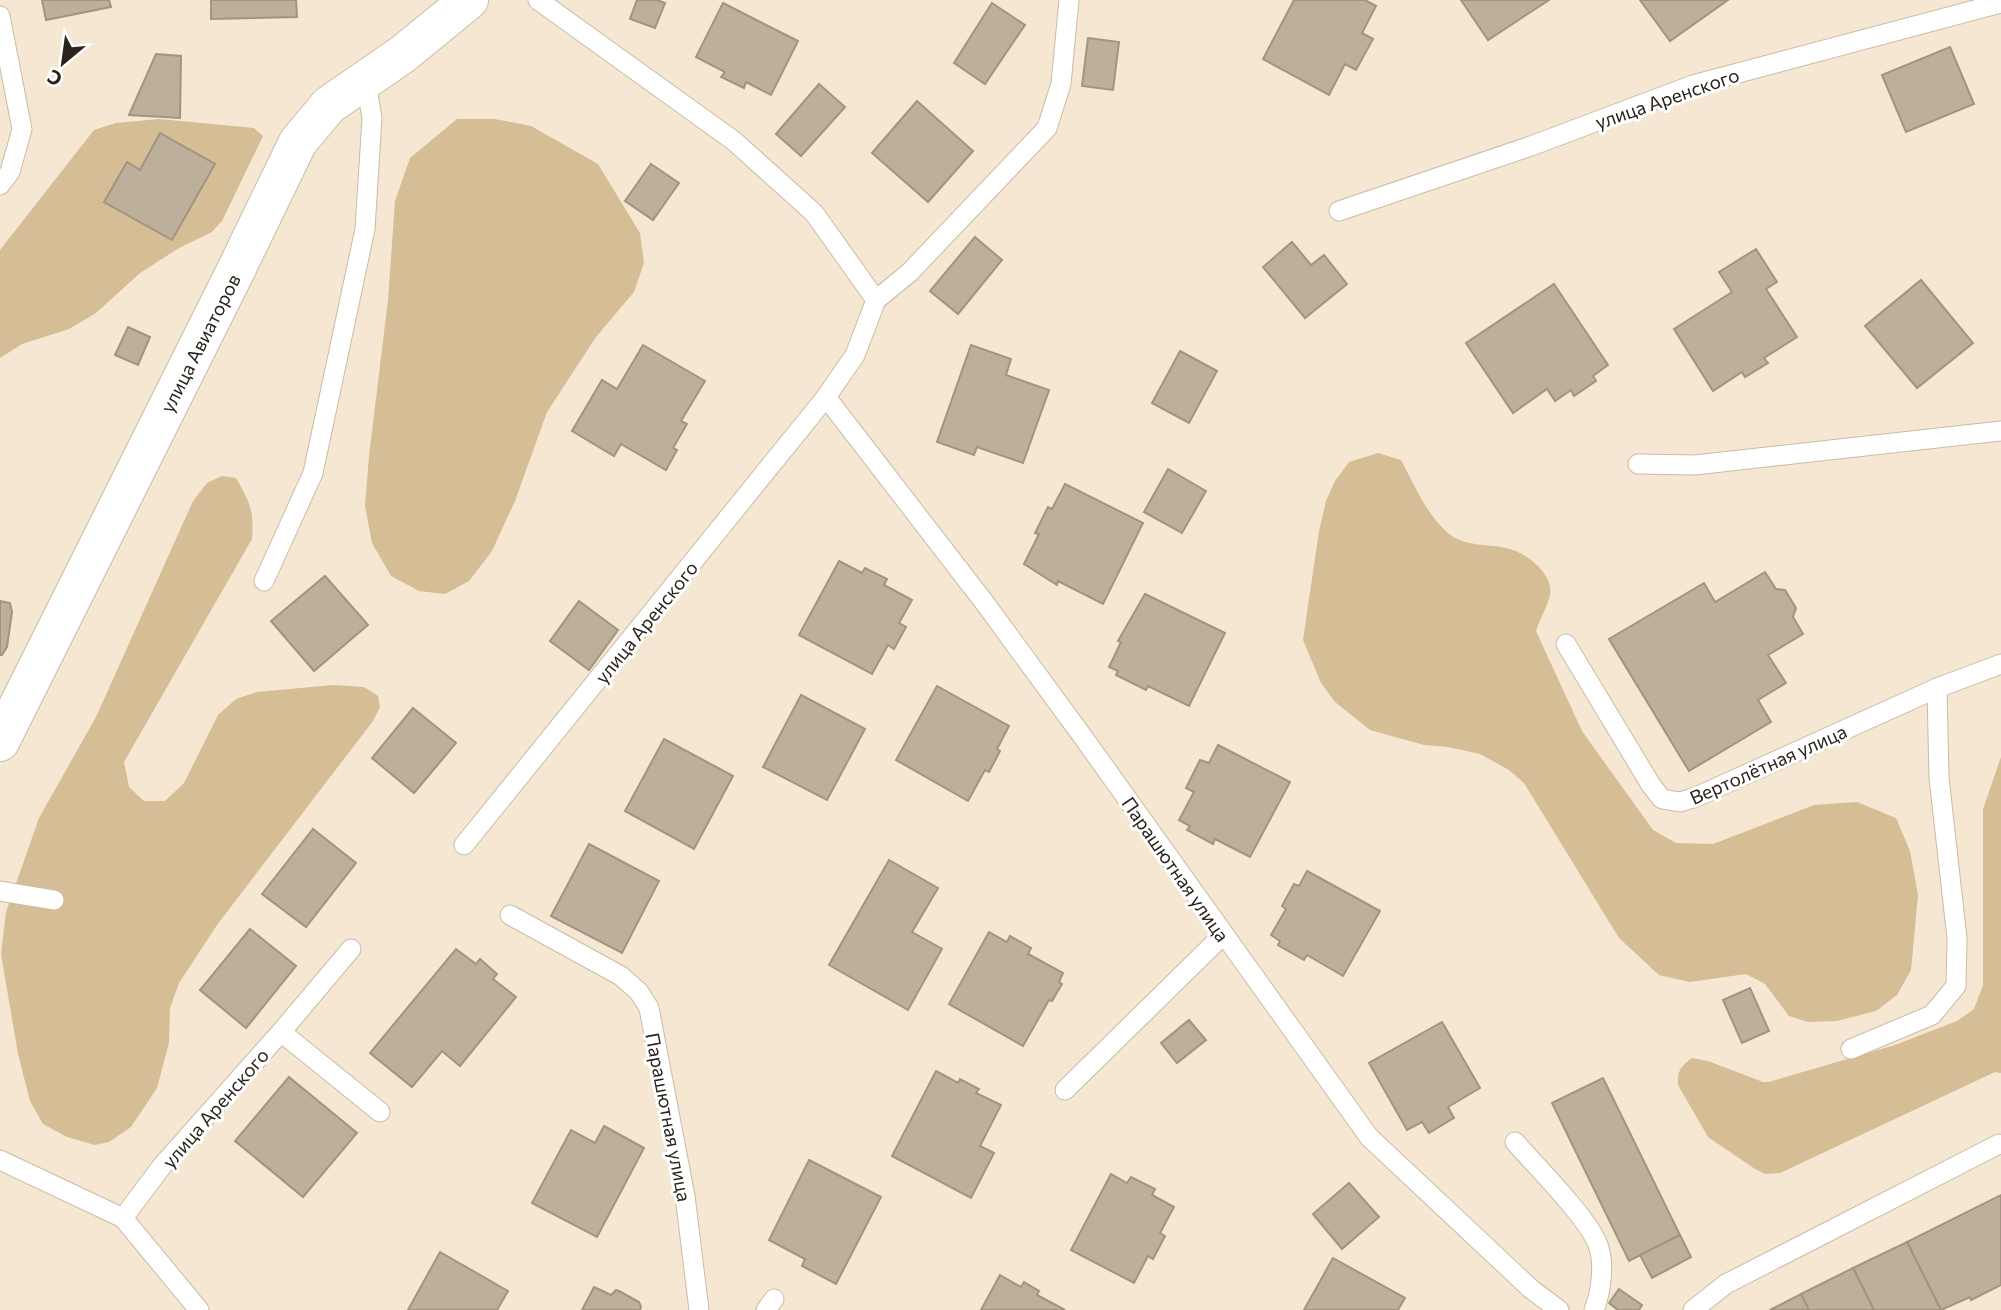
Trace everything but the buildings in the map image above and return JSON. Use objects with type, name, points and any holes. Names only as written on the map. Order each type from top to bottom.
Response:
[{"type":"street","name":"улица Авиаторов","points":[[0,743],[298,142],[329,105],[403,54],[468,0]]},
{"type":"lane","points":[[538,0],[734,141],[814,214],[876,300],[909,274],[1047,128],[1061,84],[1069,0]]},
{"type":"lane","name":"улица Аренского","points":[[1339,211],[1531,146],[1693,85],[2001,3]]},
{"type":"lane","points":[[0,16],[22,129],[10,172],[0,185]]},
{"type":"lane","points":[[264,580],[313,473],[365,229],[372,118],[363,81]]},
{"type":"lane","name":"улица Аренского","points":[[464,845],[826,397],[855,355],[876,300]]},
{"type":"lane","name":"Парашютная улица","points":[[826,397],[992,613],[1368,1137],[1531,1289],[1559,1310]]},
{"type":"lane","points":[[1638,464],[1695,465],[2001,431]]},
{"type":"lane","name":"Вертолётная улица","points":[[1566,644],[1651,785],[1662,799],[1680,802],[1937,688],[2001,664]]},
{"type":"lane","points":[[1851,1049],[1932,1015],[1956,986],[1957,938],[1939,778],[1937,688]]},
{"type":"lane","points":[[0,891],[54,900]]},
{"type":"lane","name":"Парашютная улица","points":[[510,915],[621,976],[639,992],[649,1009],[685,1196],[699,1310]]},
{"type":"lane","points":[[1065,1090],[1223,935]]},
{"type":"lane","points":[[281,1032],[351,949]]},
{"type":"lane","name":"улица Аренского","points":[[123,1218],[162,1167],[281,1032],[380,1112]]},
{"type":"lane","points":[[1514,1142],[1588,1228],[1598,1244],[1602,1267],[1594,1310]]},
{"type":"lane","points":[[1693,1310],[1726,1284],[1999,1144]]},
{"type":"lane","points":[[0,1160],[123,1218],[199,1310]]},
{"type":"shaded area","points":[[159,119],[254,128],[263,136],[222,221],[212,232],[179,248],[140,273],[96,313],[69,329],[22,344],[0,358],[0,250],[94,130],[116,123]]},
{"type":"shaded area","points":[[457,119],[495,119],[531,126],[598,164],[640,233],[644,263],[634,292],[596,337],[547,412],[515,501],[492,551],[469,581],[445,594],[419,591],[391,576],[372,543],[365,506],[388,300],[395,201],[410,158]]},
{"type":"shaded area","points":[[1378,453],[1401,460],[1427,508],[1448,533],[1462,541],[1517,552],[1532,560],[1544,573],[1550,587],[1550,595],[1536,631],[1582,731],[1653,830],[1676,843],[1713,844],[1814,805],[1857,802],[1896,818],[1910,851],[1918,895],[1911,970],[1897,995],[1876,1011],[1837,1021],[1808,1022],[1789,1016],[1765,984],[1746,974],[1690,982],[1659,975],[1619,938],[1524,783],[1509,770],[1480,754],[1424,745],[1370,730],[1335,702],[1321,683],[1303,640],[1319,531],[1326,501],[1335,481],[1349,462]]},
{"type":"shaded area","points":[[222,476],[236,478],[245,494],[252,514],[252,539],[124,762],[129,787],[144,801],[165,801],[184,783],[218,715],[236,699],[257,692],[333,685],[364,687],[378,696],[380,707],[373,721],[217,925],[179,983],[170,1008],[169,1043],[157,1088],[131,1127],[109,1142],[95,1145],[67,1137],[43,1124],[30,1101],[18,1054],[1,954],[6,912],[39,818],[96,717],[193,501],[207,483]]},
{"type":"shaded area","points":[[2001,757],[2001,1073],[1995,1072],[1780,1173],[1765,1174],[1755,1169],[1708,1137],[1678,1085],[1681,1069],[1692,1058],[1769,1082],[1895,1045],[1957,1021],[1974,1009],[1983,985],[1983,809]]}]
